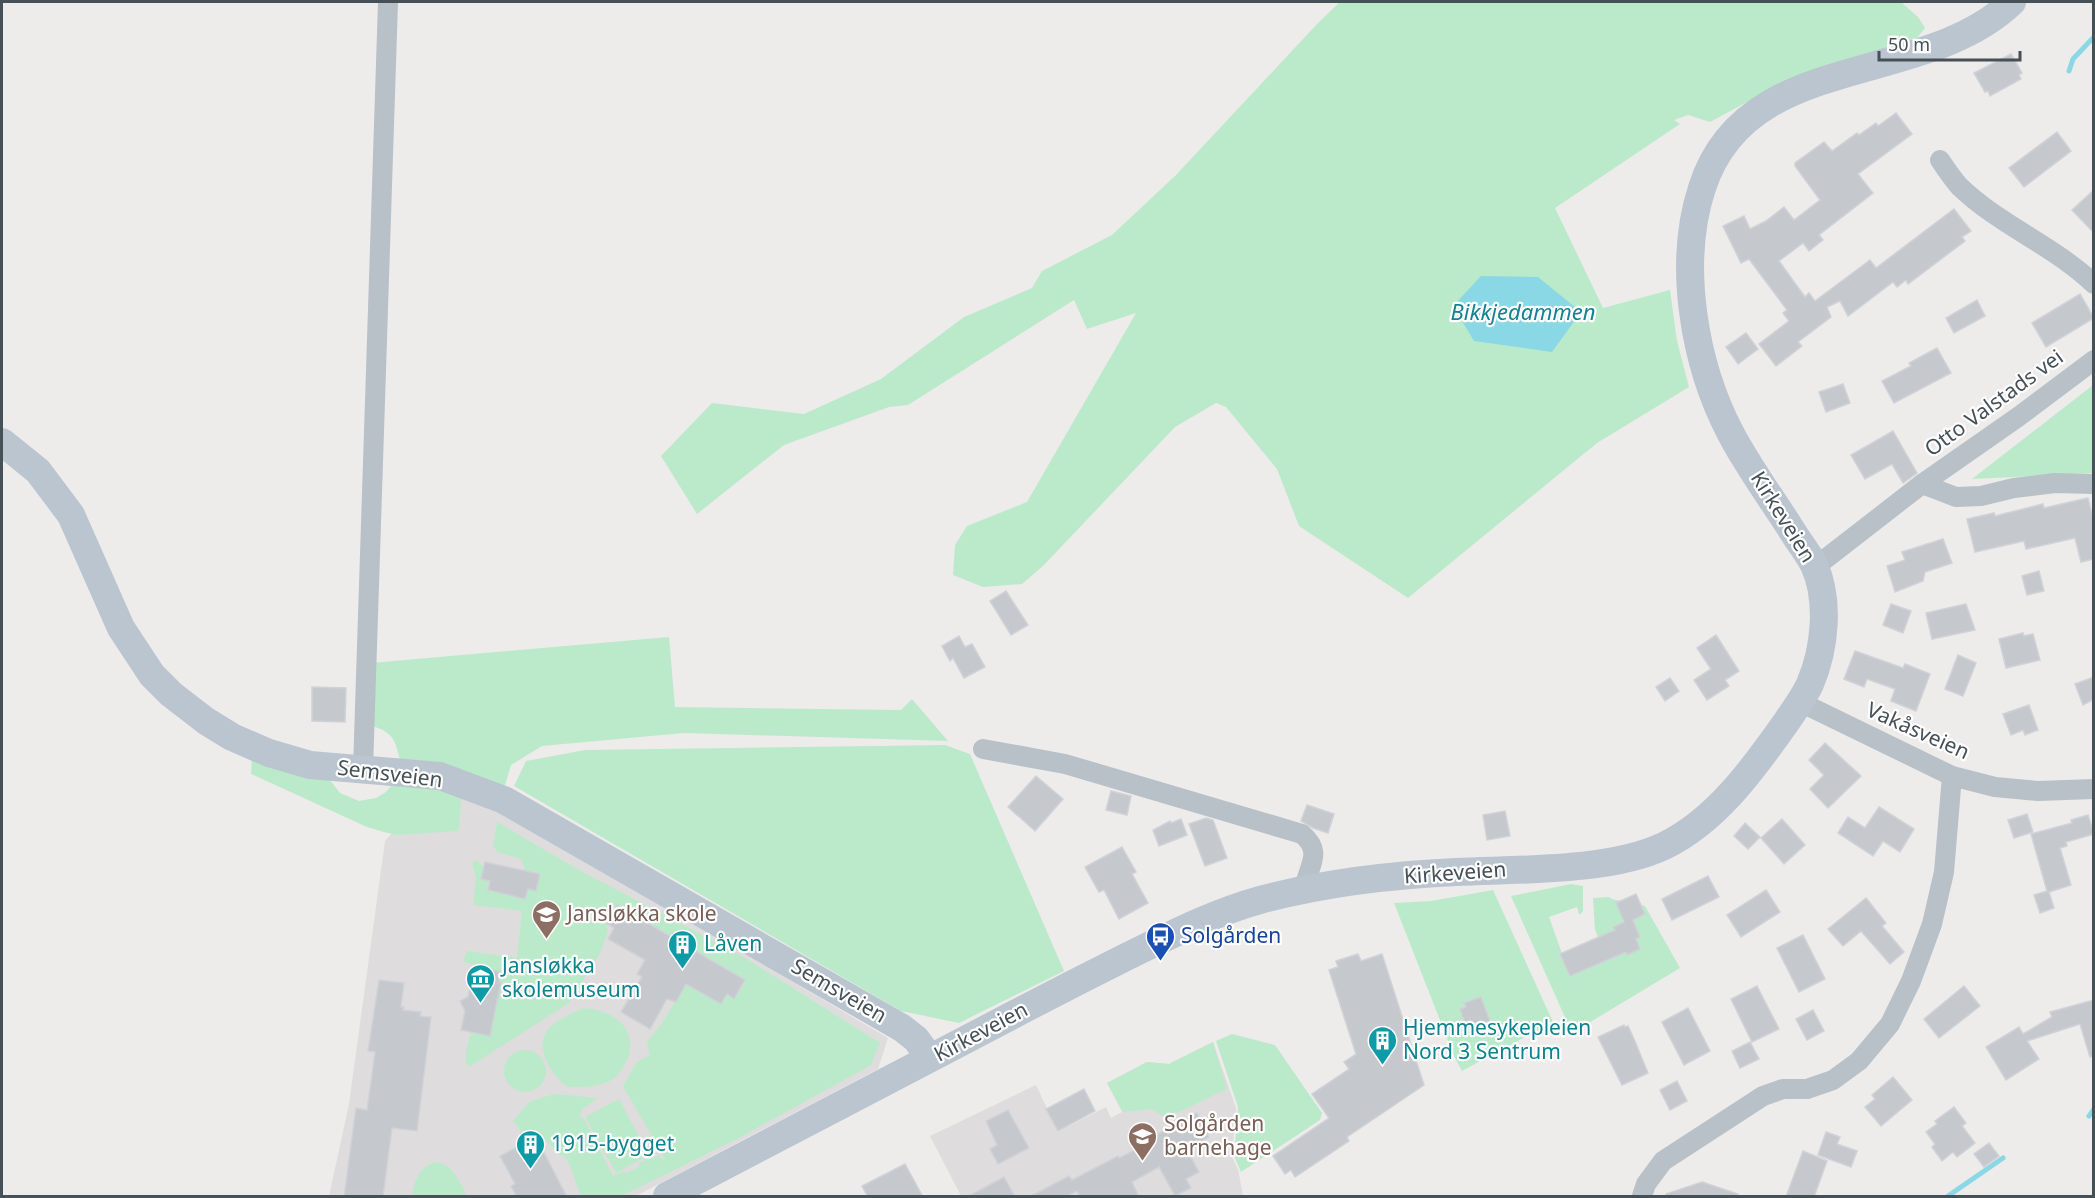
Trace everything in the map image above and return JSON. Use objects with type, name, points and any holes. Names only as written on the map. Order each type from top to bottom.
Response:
[{"type":"main road","name":"Kirkeveien","points":[[667,1197],[1063,988],[1196,922],[1252,902],[1304,890],[1375,879],[1583,864],[1628,858],[1656,849],[1688,833],[1714,810],[1768,748],[1811,682],[1820,649],[1824,603],[1815,567],[1730,433],[1701,361],[1692,311],[1690,264],[1701,190],[1716,154],[1729,135],[1743,121],[1772,103],[1826,80],[1940,44],[1985,23],[2012,2]]},
{"type":"main road","name":"Semsveien","points":[[2,442],[38,471],[71,515],[121,628],[152,675],[171,694],[206,721],[232,737],[269,753],[310,765],[440,776],[504,800],[902,1028],[916,1039],[930,1058]]},
{"type":"street","points":[[363,769],[388,2]]},
{"type":"street","points":[[1940,160],[1958,184],[1979,203],[2068,261],[2094,284]]},
{"type":"street","name":"Otto Valstads vei","points":[[1815,567],[1922,484],[2094,360]]},
{"type":"street","name":"Otto Valstads vei","points":[[1922,484],[1956,497],[1981,496],[2024,486],[2055,483],[2094,484]]},
{"type":"street","name":"Vakåsveien","points":[[1800,702],[1952,776],[1995,787],[2038,792],[2094,789]]},
{"type":"street","points":[[983,749],[1065,764],[1302,834],[1312,843],[1314,855],[1304,890]]},
{"type":"street","points":[[1642,1197],[1646,1184],[1663,1161],[1762,1096],[1784,1089],[1807,1089],[1833,1080],[1859,1061],[1890,1024],[1911,981],[1932,924],[1944,872],[1952,776]]},
{"type":"shaded area","name":"Jansløkka skole","points":[[428,791],[486,801],[888,1038],[878,1069],[636,1196],[329,1196],[349,1104],[385,841]]},
{"type":"shaded area","points":[[1213,1042],[1236,1108],[1232,1157],[1238,1169],[1243,1196],[961,1196],[930,1136],[1036,1085],[1058,1132],[1106,1107],[1111,1118],[1122,1112],[1107,1083],[1147,1062],[1169,1064]]},
{"type":"green space","points":[[1340,2],[1901,2],[1918,17],[1925,28],[1917,38],[1773,88],[1710,122],[1688,115],[1674,120],[1680,124],[1555,208],[1603,308],[1670,290],[1677,341],[1689,387],[1597,443],[1408,598],[1299,526],[1277,469],[1226,407],[1216,403],[1175,427],[1043,566],[1022,584],[983,587],[953,575],[955,545],[967,526],[1027,502],[1136,313],[1087,329],[1074,300],[908,405],[889,407],[784,445],[697,514],[661,456],[712,403],[804,414],[881,379],[964,317],[1032,288],[1042,271],[1112,235],[1176,175]]},
{"type":"green space","points":[[2093,385],[2093,473],[1972,479]]},
{"type":"green space","points":[[669,637],[675,707],[901,710],[912,699],[948,741],[684,733],[542,746],[511,765],[503,792],[401,763],[393,738],[385,731],[370,725],[371,663]]},
{"type":"green space","points":[[945,745],[970,754],[1064,971],[959,1023],[901,1011],[514,786],[526,761],[585,750]]},
{"type":"green space","points":[[252,756],[329,779],[340,793],[359,801],[376,798],[386,792],[394,782],[415,778],[461,799],[459,831],[396,835],[367,827],[251,774]]},
{"type":"green space","points":[[497,822],[581,871],[742,956],[880,1043],[871,1065],[737,1139],[621,1196],[581,1196],[565,1157],[558,1154],[539,1132],[525,1136],[513,1121],[529,1102],[554,1094],[598,1098],[581,1110],[580,1117],[584,1119],[613,1176],[624,1171],[626,1173],[639,1167],[639,1163],[659,1155],[662,1160],[665,1159],[623,1086],[637,1062],[650,1055],[647,1044],[649,1039],[662,1023],[686,984],[721,1004],[726,994],[735,999],[746,980],[686,945],[687,943],[678,938],[676,940],[617,906],[606,923],[608,931],[600,953],[569,1003],[469,1067],[466,1063],[466,1051],[471,1032],[490,1036],[501,972],[463,962],[467,951],[517,958],[522,911],[473,905],[476,878],[472,863],[475,860],[485,869],[489,880],[488,890],[525,898],[527,889],[526,873],[521,859],[497,852],[493,845]]},
{"type":"green space","points":[[1571,884],[1583,886],[1581,914],[1577,907],[1549,917],[1564,959],[1605,953],[1595,930],[1593,898],[1609,897],[1645,906],[1680,968],[1572,1033],[1511,896]]},
{"type":"green space","points":[[1493,890],[1553,1022],[1462,1071],[1394,903],[1431,901]]},
{"type":"green space","points":[[583,1008],[603,1012],[619,1021],[629,1036],[628,1057],[620,1072],[608,1082],[591,1086],[567,1087],[550,1067],[543,1051],[543,1043],[550,1027]]},
{"type":"green space","points":[[1232,1034],[1275,1045],[1322,1113],[1320,1120],[1241,1172],[1234,1156],[1238,1107],[1216,1041]]},
{"type":"green space","points":[[1213,1042],[1227,1089],[1166,1118],[1152,1109],[1123,1112],[1107,1083],[1147,1062],[1169,1064]]},
{"type":"green space","points":[[525,1050],[540,1056],[546,1071],[540,1086],[525,1092],[510,1086],[504,1071],[510,1056]]},
{"type":"green space","points":[[619,1099],[649,1155],[616,1173],[585,1117]]},
{"type":"green space","points":[[437,1162],[452,1171],[467,1196],[412,1196],[414,1185],[422,1170]]},
{"type":"water","name":"Bikkjedammen","points":[[1481,276],[1538,277],[1581,312],[1552,352],[1474,341],[1453,306]]},
{"type":"building","points":[[2011,54],[2022,73],[2019,75],[2021,79],[1990,96],[1988,91],[1985,92],[1974,73]]},
{"type":"building","points":[[1896,113],[1912,134],[1858,174],[1873,193],[1819,235],[1823,240],[1809,251],[1803,243],[1779,261],[1805,297],[1809,293],[1815,301],[1870,260],[1876,268],[1954,209],[1971,231],[1962,237],[1965,241],[1908,284],[1906,280],[1897,287],[1893,282],[1848,316],[1840,301],[1827,307],[1831,317],[1798,342],[1802,346],[1776,366],[1759,344],[1789,321],[1783,313],[1787,310],[1749,259],[1741,263],[1723,226],[1744,216],[1750,229],[1766,221],[1784,207],[1794,220],[1820,200],[1795,163],[1824,142],[1832,151],[1857,133],[1859,135],[1876,123],[1878,126]]},
{"type":"building","points":[[2057,132],[2071,151],[2024,187],[2009,168]]},
{"type":"building","points":[[2094,190],[2094,233],[2072,210]]},
{"type":"building","points":[[2080,294],[2094,318],[2046,347],[2032,323]]},
{"type":"building","points":[[1977,300],[1985,316],[1954,333],[1946,318]]},
{"type":"building","points":[[1746,333],[1758,349],[1738,364],[1726,347]]},
{"type":"building","points":[[1937,348],[1951,373],[1894,403],[1882,381],[1911,366],[1909,363]]},
{"type":"building","points":[[1843,384],[1850,403],[1826,412],[1819,392]]},
{"type":"building","points":[[1893,431],[1917,473],[1903,483],[1892,464],[1865,479],[1851,455]]},
{"type":"building","points":[[2088,498],[2094,522],[2094,559],[2081,562],[2075,538],[2026,549],[2024,541],[1975,552],[1967,519],[1994,513],[1995,516],[2043,504],[2044,508]]},
{"type":"building","points":[[1943,539],[1952,563],[1925,572],[1923,581],[1895,592],[1887,566],[1905,560],[1902,552]]},
{"type":"building","points":[[2039,571],[2044,591],[2027,595],[2022,576]]},
{"type":"building","points":[[1006,591],[1028,625],[1011,635],[990,601]]},
{"type":"building","points":[[1891,604],[1911,611],[1903,633],[1883,625]]},
{"type":"building","points":[[1966,604],[1975,630],[1932,639],[1926,613]]},
{"type":"building","points":[[2023,633],[2024,636],[2033,634],[2040,660],[2006,668],[1999,639]]},
{"type":"building","points":[[1716,635],[1739,671],[1725,680],[1729,686],[1707,700],[1694,680],[1711,669],[1697,648]]},
{"type":"building","points":[[959,636],[965,647],[972,644],[985,667],[964,678],[953,658],[950,661],[942,646]]},
{"type":"building","points":[[1855,651],[1903,668],[1905,664],[1930,674],[1916,711],[1891,701],[1895,689],[1867,679],[1864,687],[1844,679]]},
{"type":"building","points":[[1958,655],[1976,663],[1963,696],[1945,689]]},
{"type":"building","points":[[2094,677],[2094,699],[2083,705],[2075,684]]},
{"type":"building","points":[[1670,678],[1679,691],[1665,701],[1656,687]]},
{"type":"building","points":[[312,687],[346,688],[345,722],[312,721]]},
{"type":"building","points":[[2029,705],[2038,730],[2025,735],[2023,730],[2011,735],[2003,714]]},
{"type":"building","points":[[1825,743],[1861,776],[1828,808],[1810,789],[1824,775],[1809,760]]},
{"type":"building","points":[[1036,776],[1063,799],[1035,831],[1008,807]]},
{"type":"building","points":[[1111,791],[1131,796],[1127,815],[1106,810]]},
{"type":"building","points":[[1307,805],[1334,814],[1328,833],[1301,821]]},
{"type":"building","points":[[1879,807],[1914,829],[1900,852],[1883,841],[1873,856],[1838,833],[1848,817],[1865,828]]},
{"type":"building","points":[[1505,811],[1510,836],[1487,840],[1483,815]]},
{"type":"building","points":[[2027,814],[2033,832],[2014,838],[2008,820]]},
{"type":"building","points":[[2088,815],[2094,834],[2066,842],[2067,846],[2060,848],[2071,885],[2049,892],[2054,908],[2040,913],[2034,895],[2047,891],[2031,834],[2072,823],[2071,820]]},
{"type":"building","points":[[1206,818],[1213,820],[1227,858],[1205,866],[1189,824]]},
{"type":"building","points":[[1181,819],[1187,835],[1159,846],[1153,830],[1170,821],[1171,823]]},
{"type":"building","points":[[1782,819],[1805,845],[1784,864],[1761,838]]},
{"type":"building","points":[[1745,823],[1760,837],[1748,849],[1734,836]]},
{"type":"building","points":[[1122,847],[1136,872],[1132,874],[1148,903],[1119,919],[1104,890],[1099,892],[1085,867]]},
{"type":"building","points":[[485,862],[540,874],[536,891],[528,889],[525,899],[488,890],[490,881],[481,879]]},
{"type":"building","points":[[1708,876],[1719,897],[1672,920],[1662,899]]},
{"type":"building","points":[[1766,890],[1780,912],[1741,937],[1727,915]]},
{"type":"building","points":[[1636,894],[1645,914],[1633,920],[1640,937],[1636,939],[1640,949],[1627,955],[1626,952],[1570,976],[1560,954],[1615,930],[1613,927],[1624,922],[1616,903]]},
{"type":"building","points":[[1866,898],[1886,923],[1882,926],[1904,952],[1890,964],[1861,931],[1843,946],[1828,929]]},
{"type":"building","name":"Låven","points":[[617,905],[745,980],[734,999],[727,994],[721,1004],[686,984],[676,1002],[667,999],[650,1029],[621,1012],[642,977],[637,974],[645,960],[608,939],[614,928],[607,924]]},
{"type":"building","points":[[1803,935],[1825,979],[1799,992],[1777,948]]},
{"type":"building","name":"Hjemmesykepleien Nord 3 Sentrum","points":[[1358,954],[1361,961],[1382,954],[1424,1085],[1347,1137],[1349,1141],[1295,1177],[1291,1170],[1285,1174],[1273,1156],[1329,1118],[1312,1094],[1349,1069],[1344,1062],[1356,1054],[1329,970],[1338,967],[1336,961]]},
{"type":"building","points":[[480,967],[501,972],[490,1036],[461,1030],[465,1011],[460,1001],[468,997],[472,976],[478,977]]},
{"type":"building","points":[[379,980],[404,983],[401,1007],[404,1007],[403,1010],[421,1012],[420,1016],[431,1017],[417,1131],[392,1128],[383,1197],[344,1197],[356,1108],[367,1110],[375,1052],[368,1051]]},
{"type":"building","points":[[1757,986],[1779,1029],[1752,1042],[1731,999]]},
{"type":"building","points":[[1964,986],[1980,1006],[1939,1038],[1924,1019]]},
{"type":"building","points":[[1481,997],[1490,1021],[1467,1029],[1460,1009],[1466,1007],[1464,1003]]},
{"type":"building","points":[[2094,1000],[2094,1056],[2090,1057],[2080,1024],[2027,1041],[2039,1059],[2006,1080],[1986,1047],[2019,1027],[2023,1034],[2052,1017],[2050,1012]]},
{"type":"building","points":[[1688,1008],[1710,1051],[1684,1065],[1662,1022]]},
{"type":"building","points":[[1813,1010],[1824,1031],[1807,1040],[1796,1019]]},
{"type":"building","points":[[1624,1025],[1628,1026],[1648,1073],[1622,1085],[1598,1037]]},
{"type":"building","points":[[1750,1042],[1759,1059],[1740,1068],[1732,1051]]},
{"type":"building","points":[[1893,1077],[1912,1100],[1881,1126],[1865,1107],[1875,1099],[1872,1095]]},
{"type":"building","points":[[1677,1081],[1687,1101],[1670,1110],[1660,1090]]},
{"type":"building","points":[[1084,1089],[1095,1111],[1058,1131],[1046,1109]]},
{"type":"building","points":[[1954,1107],[1966,1123],[1962,1126],[1975,1143],[1957,1157],[1953,1152],[1942,1161],[1932,1147],[1935,1144],[1926,1132],[1937,1124],[1935,1121]]},
{"type":"building","points":[[1008,1110],[1029,1148],[998,1164],[990,1149],[997,1145],[986,1121]]},
{"type":"building","points":[[1197,1113],[1209,1137],[1187,1150],[1199,1172],[1186,1179],[1191,1188],[1175,1196],[1159,1167],[1132,1182],[1139,1197],[1080,1197],[1077,1191],[1066,1197],[1029,1197],[1069,1176],[1072,1180],[1118,1156],[1119,1158],[1151,1141],[1150,1138]]},
{"type":"building","points":[[1826,1132],[1840,1137],[1837,1144],[1857,1151],[1851,1167],[1818,1155]]},
{"type":"building","name":"1915-bygget","points":[[536,1137],[567,1197],[517,1197],[511,1186],[515,1184],[500,1156]]},
{"type":"building","points":[[1989,1143],[1999,1156],[1984,1167],[1974,1154]]},
{"type":"building","points":[[1803,1151],[1827,1161],[1814,1197],[1786,1197]]},
{"type":"building","points":[[905,1164],[923,1197],[868,1197],[862,1186]]},
{"type":"building","points":[[1004,1177],[1015,1197],[967,1197]]},
{"type":"building","points":[[1702,1182],[1738,1194],[1738,1197],[1666,1197],[1666,1194]]},
{"type":"waterway","points":[[2069,71],[2073,59],[2094,37]]},
{"type":"waterway","points":[[2089,1116],[2094,1109]]},
{"type":"waterway","points":[[1948,1196],[2003,1158]]},
{"type":"place","name":"Jansløkka skole","points":[[546,940]]},
{"type":"place","name":"Solgården","points":[[1160,962]]},
{"type":"place","name":"Låven","points":[[683,970]]},
{"type":"place","name":"Jansløkka skolemuseum","points":[[481,1004]]},
{"type":"place","name":"Hjemmesykepleien Nord 3 Sentrum","points":[[1382,1066]]},
{"type":"place","name":"Solgården barnehage","points":[[1143,1162]]},
{"type":"place","name":"1915-bygget","points":[[530,1170]]}]
